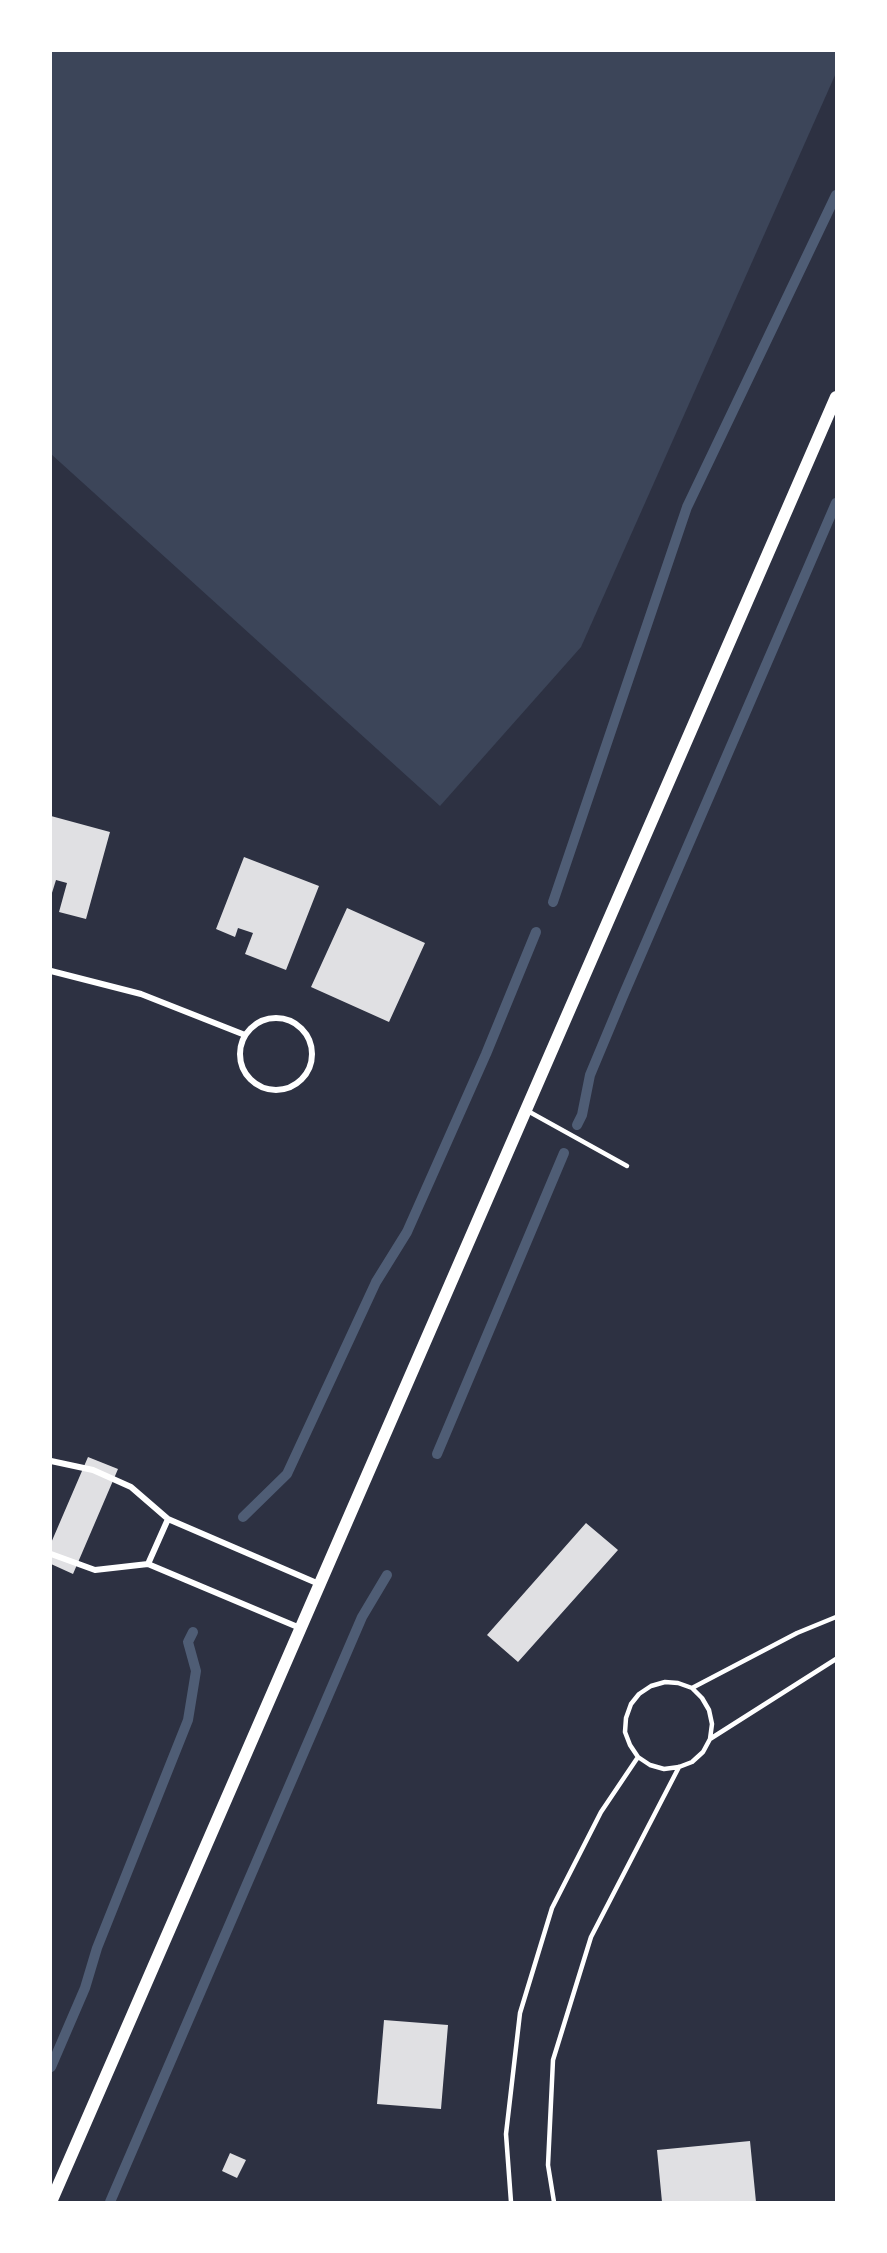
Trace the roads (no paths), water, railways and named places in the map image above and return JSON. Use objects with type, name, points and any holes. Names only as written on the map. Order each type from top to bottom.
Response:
[{"type":"main road","points":[[51,2202],[836,397]]},
{"type":"street","points":[[51,971],[141,994],[246,1035]]},
{"type":"street","points":[[277,1018],[289,1020],[307,1035],[312,1057],[309,1068],[303,1077],[284,1089],[262,1086],[252,1080],[244,1070],[241,1047],[246,1035],[254,1026],[265,1020],[277,1018]]},
{"type":"street","points":[[51,1461],[93,1470],[131,1487],[168,1519],[319,1584]]},
{"type":"street","points":[[148,1563],[168,1519]]},
{"type":"street","points":[[51,1554],[95,1570],[148,1563],[300,1628]]},
{"type":"lane","points":[[526,1110],[627,1166]]},
{"type":"lane","points":[[692,1689],[797,1633],[836,1617]]},
{"type":"lane","points":[[710,1739],[836,1659]]},
{"type":"lane","points":[[678,1683],[692,1689],[702,1698],[709,1710],[712,1724],[710,1739],[703,1752],[692,1762],[664,1769],[650,1765],[638,1757],[625,1732],[630,1704],[639,1694],[658,1684],[678,1683]]},
{"type":"lane","points":[[511,2202],[506,2134],[520,2013],[552,1908],[601,1812],[638,1757]]},
{"type":"lane","points":[[554,2202],[548,2164],[553,2060],[591,1937],[679,1767]]},
{"type":"waterway","points":[[553,902],[687,507],[836,195]]},
{"type":"waterway","points":[[577,1125],[582,1115],[590,1075],[836,503]]},
{"type":"waterway","points":[[243,1517],[287,1474],[376,1282],[407,1232],[486,1054],[536,932]]},
{"type":"waterway","points":[[437,1454],[564,1153]]},
{"type":"waterway","points":[[110,2202],[362,1617],[387,1575]]},
{"type":"waterway","points":[[51,2067],[85,1988],[97,1948],[188,1720],[196,1671],[188,1642],[193,1632]]}]
